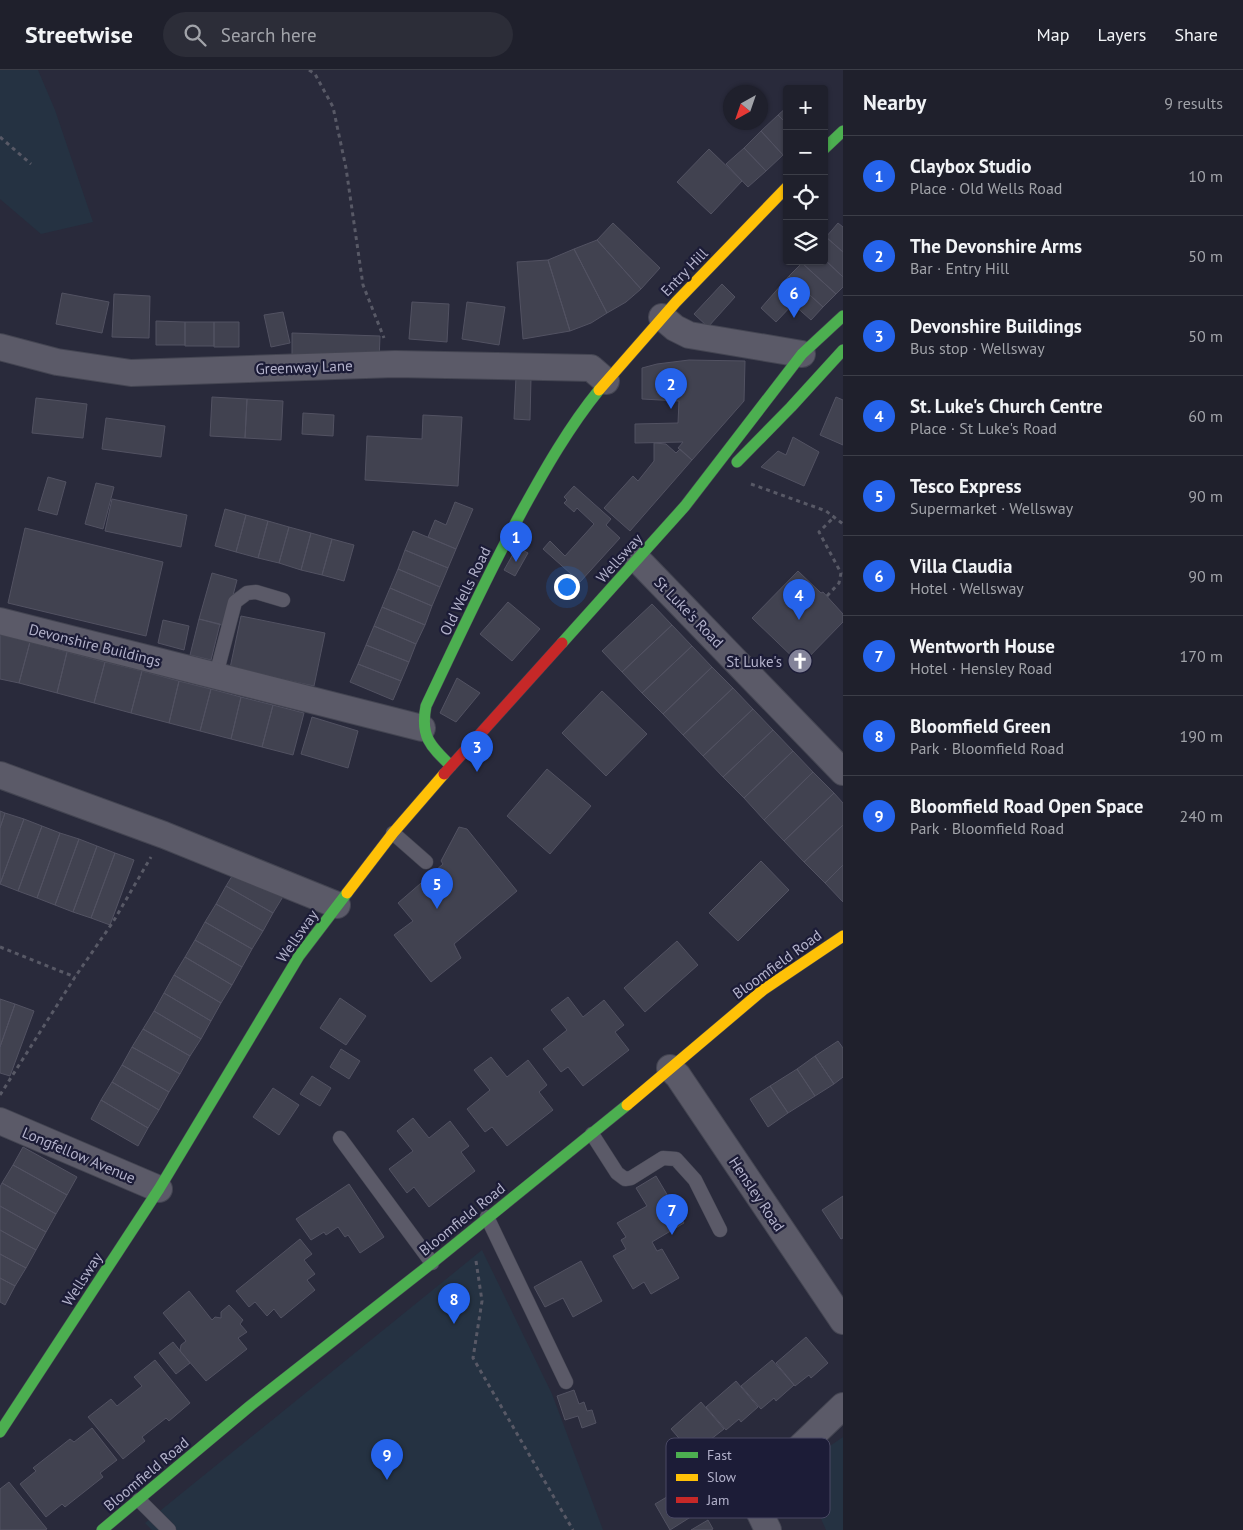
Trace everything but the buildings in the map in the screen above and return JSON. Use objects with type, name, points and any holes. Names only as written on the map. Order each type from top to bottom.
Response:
[{"type":"street","points":[[828,145],[843,131]]},
{"type":"street","name":"Entry Hill","points":[[606,381],[662,317],[783,191]]},
{"type":"street","name":"Wellsway","points":[[0,1432],[159,1188],[299,956],[337,904],[393,833],[451,766],[685,506],[802,354],[843,316]]},
{"type":"street","points":[[662,317],[675,328],[689,335],[802,354],[842,354]]},
{"type":"street","name":"Greenway Lane","points":[[0,347],[57,362],[131,372],[395,364],[591,368],[606,381]]},
{"type":"street","name":"Wellsway","points":[[685,506],[728,471],[842,354]]},
{"type":"street","name":"Old Wells Road","points":[[422,728],[422,719],[426,706],[524,506],[573,425],[606,381]]},
{"type":"street","name":"St Luke's Road","points":[[638,560],[843,772]]},
{"type":"street","name":"Devonshire Buildings","points":[[0,621],[422,728]]},
{"type":"street","points":[[422,728],[436,752],[451,766]]},
{"type":"street","points":[[0,775],[164,835],[337,904]]},
{"type":"street","name":"Bloomfield Road","points":[[102,1530],[250,1406],[592,1134],[762,990],[843,936]]},
{"type":"street","name":"Hensley Road","points":[[670,1068],[678,1076],[843,1321]]},
{"type":"street","name":"Longfellow Avenue","points":[[0,1121],[159,1188]]},
{"type":"street","points":[[811,1438],[843,1406]]},
{"type":"street","points":[[762,1518],[768,1530]]},
{"type":"lane","points":[[216,675],[235,602],[247,593],[256,592],[283,600]]},
{"type":"lane","points":[[393,833],[426,862]]},
{"type":"lane","points":[[592,1134],[617,1173],[625,1179],[631,1178],[663,1158],[676,1159],[695,1180],[720,1230]]},
{"type":"lane","points":[[340,1138],[432,1263]]},
{"type":"lane","points":[[487,1217],[566,1382]]},
{"type":"lane","points":[[139,1500],[169,1530]]},
{"type":"path","points":[[309,70],[315,74],[334,108],[346,168],[363,285],[395,364]]},
{"type":"path","points":[[0,137],[31,164]]},
{"type":"path","points":[[728,471],[826,511],[843,524]]},
{"type":"path","points":[[827,596],[839,583],[841,573],[819,532],[835,516]]},
{"type":"path","points":[[0,1095],[75,977],[113,922],[164,835]]},
{"type":"path","points":[[0,948],[75,977]]},
{"type":"path","points":[[467,1235],[475,1254],[482,1301],[473,1358],[572,1530]]},
{"type":"shaded area","points":[[0,70],[38,70],[55,110],[93,222],[41,234],[0,199]]},
{"type":"shaded area","points":[[482,1250],[552,1394],[603,1530],[152,1530],[145,1523]]},
{"type":"shaded area","points":[[843,1437],[843,1530],[826,1530],[821,1518],[830,1518],[830,1446]]},
{"type":"traffic: fast","points":[[828,145],[843,131]]},
{"type":"traffic: fast","points":[[562,643],[685,506],[802,354],[843,316]]},
{"type":"traffic: fast","points":[[737,462],[843,350]]},
{"type":"traffic: fast","points":[[451,766],[428,740],[424,725],[426,706],[484,584],[522,511],[568,433],[599,390]]},
{"type":"traffic: fast","points":[[0,1432],[159,1189],[299,956],[347,893]]},
{"type":"traffic: fast","points":[[102,1530],[250,1406],[432,1263],[627,1105]]},
{"type":"traffic: slow","points":[[599,390],[676,302],[783,191]]},
{"type":"traffic: slow","points":[[347,893],[393,833],[444,774]]},
{"type":"traffic: slow","points":[[627,1105],[763,990],[843,936]]},
{"type":"traffic: jam","points":[[444,774],[562,643]]},
{"type":"place","name":"Villa Claudia","points":[[794,318]]},
{"type":"place","name":"The Devonshire Arms","points":[[671,409]]},
{"type":"place","name":"Claybox Studio","points":[[516,562]]},
{"type":"place","name":"St. Luke's Church Centre","points":[[799,620]]},
{"type":"place","name":"St Luke's","points":[[800,661]]},
{"type":"place","name":"Devonshire Buildings","points":[[477,772]]},
{"type":"place","name":"Tesco Express","points":[[437,909]]},
{"type":"place","name":"Wentworth House","points":[[672,1235]]},
{"type":"place","name":"Bloomfield Green","points":[[454,1324]]},
{"type":"place","name":"Bloomfield Road Open Space","points":[[387,1480]]}]
